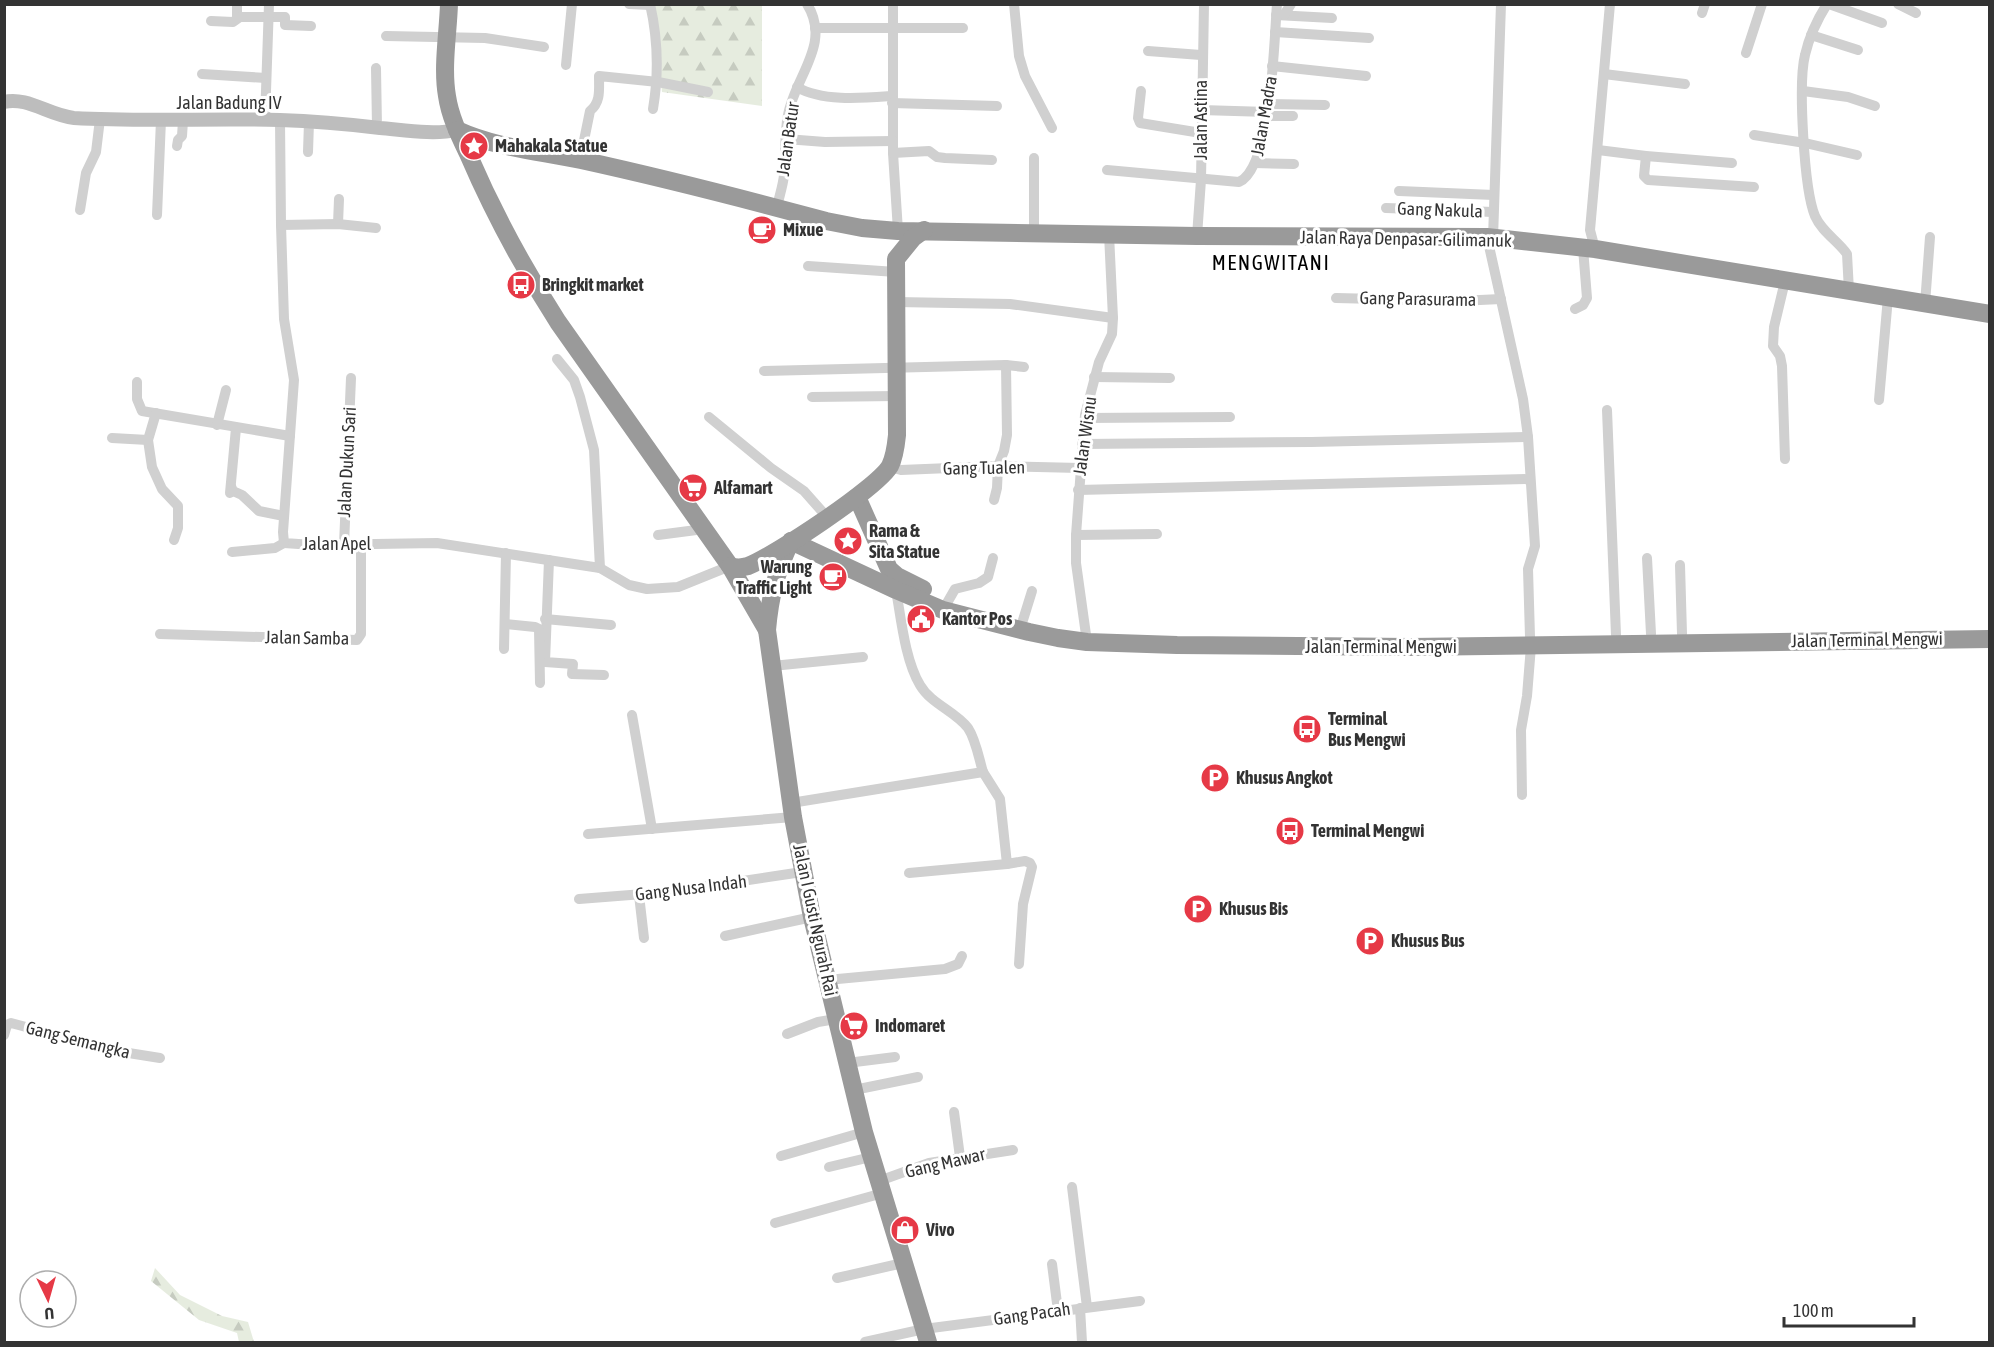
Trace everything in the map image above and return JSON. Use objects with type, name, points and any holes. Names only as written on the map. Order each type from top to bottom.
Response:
[{"type":"highway","points":[[449,4],[446,89],[450,111],[496,216],[532,281],[579,353],[730,566],[767,630]]},
{"type":"highway","name":"Jalan Raya Denpasar-Gilimanuk","points":[[457,130],[503,146],[580,160],[826,221],[867,228],[898,231],[1197,236],[1490,238],[1585,248],[1989,314]]},
{"type":"highway","points":[[473,166],[483,150],[493,146],[503,146]]},
{"type":"highway","points":[[867,228],[883,242],[896,266]]},
{"type":"highway","points":[[730,566],[741,568],[755,563],[791,541],[857,497],[890,467],[896,450],[897,367],[893,306],[896,266],[908,243],[924,230]]},
{"type":"highway","name":"Jalan Terminal Mengwi","points":[[857,497],[889,569],[912,585],[946,604],[1086,636]]},
{"type":"highway","points":[[767,630],[770,594],[781,560],[791,541]]},
{"type":"highway","name":"Jalan Terminal Mengwi","points":[[791,541],[896,590],[1029,632],[1177,645],[1365,647],[1843,635],[1989,627]]},
{"type":"highway","name":"Jalan I Gusti Ngurah Rai","points":[[767,630],[792,810],[812,917],[864,1132],[926,1336]]},
{"type":"highway","name":"Jalan Terminal Mengwi","points":[[1530,642],[1652,634],[1843,635],[1989,639]]},
{"type":"street","points":[[237,4],[237,18]]},
{"type":"street","points":[[266,120],[269,4]]},
{"type":"street","points":[[566,65],[572,4]]},
{"type":"street","points":[[628,4],[650,5],[655,23],[658,82],[653,109]]},
{"type":"street","name":"Jalan Batur","points":[[777,207],[784,174],[788,114],[814,51],[814,19],[807,4]]},
{"type":"street","points":[[893,4],[893,153],[898,231]]},
{"type":"street","points":[[1014,4],[1019,56],[1025,76],[1052,128]]},
{"type":"street","name":"Jalan Astina","points":[[1197,236],[1201,180],[1201,55],[1204,4]]},
{"type":"street","points":[[1279,12],[1291,4]]},
{"type":"street","points":[[1501,4],[1494,195],[1490,238],[1523,399],[1528,437],[1534,546],[1528,569],[1530,642],[1527,696],[1521,730],[1522,795]]},
{"type":"street","points":[[1575,309],[1583,305],[1587,298],[1585,248],[1590,230],[1610,4]]},
{"type":"street","points":[[1746,53],[1762,4]]},
{"type":"street","points":[[1849,291],[1848,254],[1819,222],[1812,207],[1808,188],[1803,92],[1804,56],[1815,23],[1828,4],[1882,23]]},
{"type":"street","points":[[1898,4],[1916,13]]},
{"type":"street","points":[[1279,12],[1332,18]]},
{"type":"street","name":"Jalan Madra","points":[[1201,180],[1239,182],[1245,180],[1255,163],[1268,111],[1279,12]]},
{"type":"street","points":[[211,21],[233,22],[237,18],[285,17],[285,25],[311,26]]},
{"type":"street","points":[[815,28],[963,28]]},
{"type":"street","points":[[1275,32],[1369,38]]},
{"type":"street","points":[[1811,35],[1858,50]]},
{"type":"street","points":[[386,36],[484,38],[544,47]]},
{"type":"street","points":[[1148,51],[1201,55]]},
{"type":"street","points":[[1272,66],[1366,76]]},
{"type":"street","points":[[376,68],[377,128]]},
{"type":"street","points":[[202,74],[266,78]]},
{"type":"street","points":[[1604,74],[1685,84]]},
{"type":"street","points":[[580,160],[590,111],[598,102],[600,76],[658,82],[708,92]]},
{"type":"street","points":[[798,87],[807,93],[822,95],[997,106]]},
{"type":"street","points":[[1141,91],[1138,118],[1140,123],[1201,134]]},
{"type":"street","points":[[1803,92],[1848,98],[1875,106]]},
{"type":"street","name":"Jalan Badung IV","points":[[4,102],[22,101],[52,114],[72,118],[183,121],[280,120],[419,131],[457,130]]},
{"type":"street","points":[[1201,110],[1268,111],[1325,105]]},
{"type":"street","points":[[1268,111],[1293,116]]},
{"type":"street","points":[[80,210],[86,172],[96,152],[99,119]]},
{"type":"street","points":[[157,215],[161,120]]},
{"type":"street","name":"Jalan Apel","points":[[280,120],[280,225],[284,319],[294,380],[284,543],[344,545],[437,543],[600,568],[636,588],[678,587],[730,566]]},
{"type":"street","points":[[177,146],[182,136],[183,121]]},
{"type":"street","points":[[308,152],[309,122]]},
{"type":"street","points":[[1754,135],[1857,154]]},
{"type":"street","points":[[786,139],[825,142],[893,141]]},
{"type":"street","points":[[1598,150],[1732,163]]},
{"type":"street","points":[[893,153],[929,152],[945,158],[992,160]]},
{"type":"street","points":[[1646,156],[1644,176],[1648,180],[1754,187]]},
{"type":"street","points":[[1034,158],[1034,232]]},
{"type":"street","points":[[1255,163],[1294,164]]},
{"type":"street","points":[[1107,170],[1201,180]]},
{"type":"street","points":[[1399,191],[1494,195]]},
{"type":"street","points":[[338,225],[339,199]]},
{"type":"street","name":"Gang Nakula","points":[[1386,208],[1493,212]]},
{"type":"street","points":[[280,225],[338,225],[376,228]]},
{"type":"street","points":[[1585,248],[1590,230]]},
{"type":"street","name":"Jalan Wisnu","points":[[1086,636],[1076,563],[1078,490],[1085,418],[1094,377],[1112,334],[1108,234]]},
{"type":"street","points":[[1925,304],[1930,237]]},
{"type":"street","points":[[808,266],[896,266]]},
{"type":"street","points":[[1785,280],[1774,327],[1773,346],[1779,353],[1782,366],[1785,459]]},
{"type":"street","points":[[1879,400],[1888,297]]},
{"type":"street","name":"Gang Parasurama","points":[[1336,298],[1459,301],[1501,299]]},
{"type":"street","points":[[893,306],[1010,304],[1113,318]]},
{"type":"street","points":[[557,358],[574,380],[594,450],[600,568]]},
{"type":"street","points":[[994,500],[998,466],[1002,459],[1007,435],[1006,365]]},
{"type":"street","points":[[764,372],[897,367],[1006,365],[1024,367]]},
{"type":"street","points":[[1094,377],[1170,378]]},
{"type":"street","name":"Jalan Dukun Sari","points":[[344,545],[351,378]]},
{"type":"street","points":[[137,382],[137,399],[141,410],[290,436]]},
{"type":"street","points":[[218,425],[226,390]]},
{"type":"street","points":[[812,397],[897,396]]},
{"type":"street","points":[[1607,410],[1616,635]]},
{"type":"street","points":[[160,414],[148,440],[152,467],[162,489],[178,506],[178,528],[174,540]]},
{"type":"street","points":[[709,417],[771,468],[804,490],[827,517]]},
{"type":"street","points":[[1085,418],[1230,417]]},
{"type":"street","points":[[236,428],[230,490],[242,495],[259,511],[284,516]]},
{"type":"street","points":[[1082,444],[1528,437]]},
{"type":"street","points":[[112,438],[148,440]]},
{"type":"street","name":"Gang Tualen","points":[[890,467],[910,470],[998,466],[1080,468]]},
{"type":"street","points":[[1078,490],[1530,479]]},
{"type":"street","points":[[658,535],[704,529]]},
{"type":"street","points":[[1076,535],[1157,534]]},
{"type":"street","points":[[232,552],[275,548],[284,543]]},
{"type":"street","name":"Jalan Samba","points":[[160,634],[357,640],[360,634],[361,545]]},
{"type":"street","points":[[504,649],[506,553]]},
{"type":"street","points":[[946,604],[955,589],[979,583],[988,577],[993,558]]},
{"type":"street","points":[[1647,558],[1652,634]]},
{"type":"street","points":[[549,560],[545,662],[573,664],[572,674],[604,675]]},
{"type":"street","points":[[1680,565],[1682,634]]},
{"type":"street","points":[[896,590],[907,645],[919,684],[927,694],[959,719],[969,730],[983,772],[1000,799],[1007,864]]},
{"type":"street","points":[[1023,620],[1032,591]]},
{"type":"street","points":[[546,619],[611,625]]},
{"type":"street","points":[[506,624],[539,629],[540,683]]},
{"type":"street","points":[[772,666],[863,657]]},
{"type":"street","points":[[632,715],[652,829]]},
{"type":"street","points":[[588,834],[652,829],[792,810],[983,772]]},
{"type":"street","points":[[909,873],[1025,861],[1030,863],[1032,867],[1023,904],[1019,964]]},
{"type":"street","name":"Gang Nusa Indah","points":[[579,899],[639,896],[729,885],[802,872]]},
{"type":"street","points":[[639,896],[644,938]]},
{"type":"street","points":[[725,936],[812,917]]},
{"type":"street","points":[[827,980],[945,969],[958,964],[962,956]]},
{"type":"street","points":[[787,1034],[818,1022],[836,1019]]},
{"type":"street","name":"Gang Semangka","points":[[4,1035],[10,1023],[116,1051],[160,1058]]},
{"type":"street","points":[[847,1064],[895,1057]]},
{"type":"street","points":[[854,1090],[918,1077]]},
{"type":"street","points":[[954,1112],[960,1157]]},
{"type":"street","points":[[782,1156],[864,1132]]},
{"type":"street","name":"Gang Mawar","points":[[775,1223],[881,1187],[930,1163],[1013,1150]]},
{"type":"street","points":[[829,1167],[871,1157]]},
{"type":"street","points":[[1072,1187],[1083,1308],[1082,1342]]},
{"type":"street","points":[[837,1278],[903,1263]]},
{"type":"street","points":[[1052,1264],[1058,1311]]},
{"type":"street","name":"Gang Pacah","points":[[865,1342],[926,1336],[1058,1311],[1140,1301]]},
{"type":"green space","points":[[653,5],[762,5],[762,106],[662,92]]},
{"type":"green space","points":[[155,1268],[180,1295],[222,1316],[248,1322],[254,1342],[239,1342],[237,1333],[199,1320],[151,1281]]},
{"type":"place","name":"Mahakala Statue","points":[[474,146]]},
{"type":"place","name":"Mixue","points":[[762,230]]},
{"type":"place","name":"Bringkit market","points":[[521,285]]},
{"type":"place","name":"Alfamart","points":[[693,488]]},
{"type":"place","name":"Rama & Sita Statue","points":[[848,541]]},
{"type":"place","name":"Warung Traffic Light","points":[[833,577]]},
{"type":"place","name":"Kantor Pos","points":[[921,619]]},
{"type":"place","name":"Terminal Bus Mengwi","points":[[1307,729]]},
{"type":"place","name":"Khusus Angkot","points":[[1215,778]]},
{"type":"place","name":"Terminal Mengwi","points":[[1290,831]]},
{"type":"place","name":"Khusus Bis","points":[[1198,909]]},
{"type":"place","name":"Khusus Bus","points":[[1370,941]]},
{"type":"place","name":"Indomaret","points":[[854,1026]]},
{"type":"place","name":"Vivo","points":[[905,1230]]},
{"type":"district","name":"MENGWITANI","points":[[1271,263]]}]
